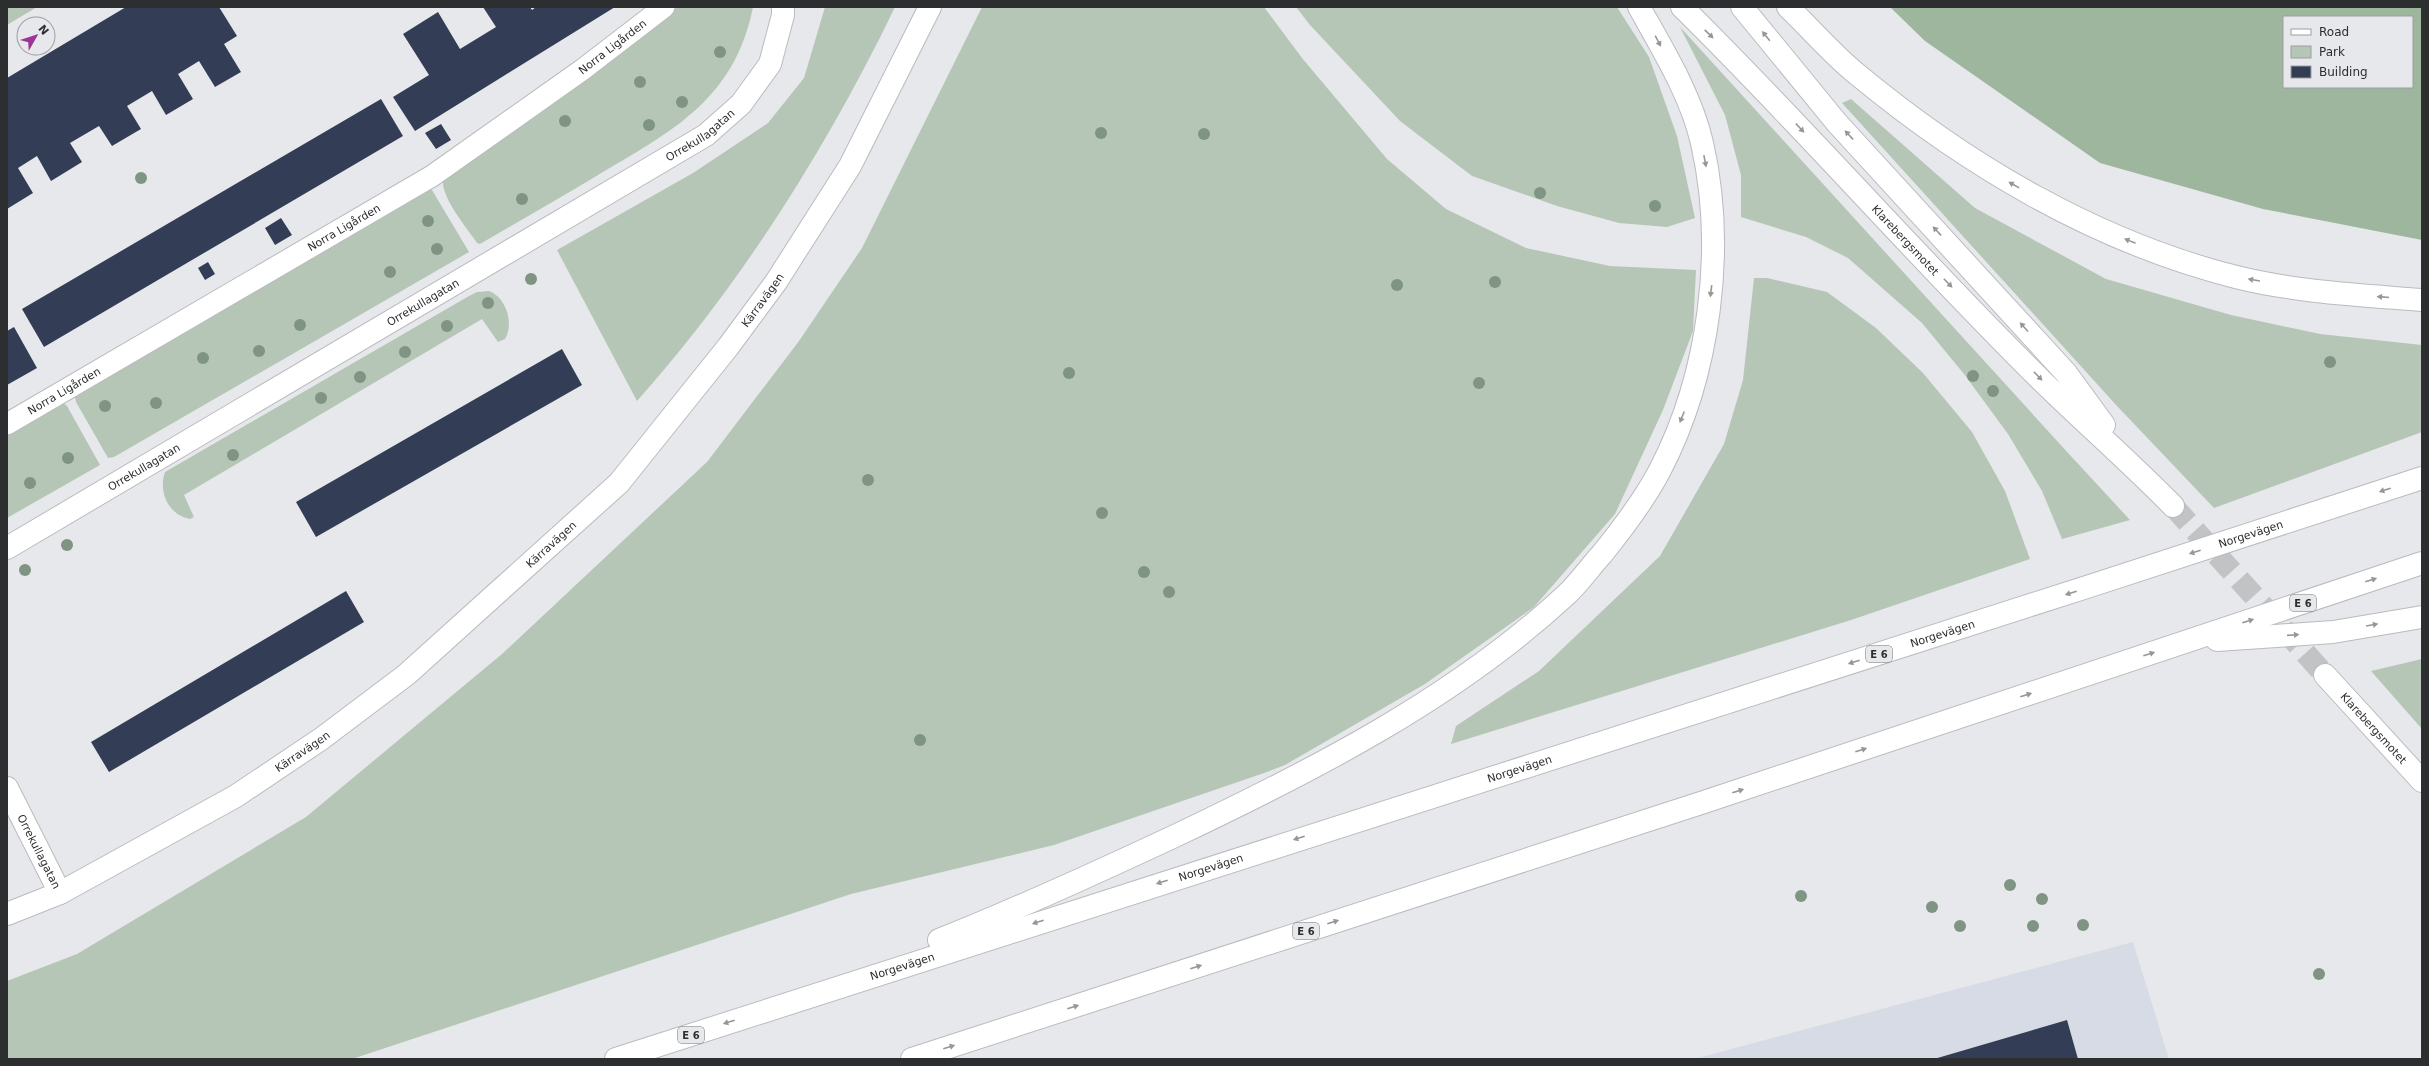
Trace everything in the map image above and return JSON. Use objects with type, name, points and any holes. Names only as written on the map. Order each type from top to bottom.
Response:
[{"type":"main road","name":"Orrekullagatan","points":[[7,548],[706,136],[741,104],[770,64],[783,15],[783,7]]},
{"type":"main road","name":"Kärravägen","points":[[7,914],[60,893],[236,796],[321,739],[406,675],[619,483],[728,347],[776,282],[850,166],[930,7]]},
{"type":"main road","points":[[766,1010],[1031,903],[1315,768],[1402,717],[1497,652],[1568,594],[1617,535],[1660,470],[1691,397],[1708,317],[1713,275],[1711,192],[1702,140],[1681,86],[1639,7]]},
{"type":"main road","name":"Klarebergsmotet","points":[[1682,7],[1745,70],[2043,382],[2135,467],[2173,506]]},
{"type":"main road","name":"Klarebergsmotet","points":[[1742,7],[1837,123],[2066,373],[2135,467]]},
{"type":"main road","points":[[1788,7],[1857,74],[1918,121],[1978,164],[2068,214],[2168,256],[2237,277],[2305,289],[2422,300]]},
{"type":"main road","name":"Norgevägen","points":[[616,1059],[1336,826],[2050,600],[2422,478]]},
{"type":"main road","name":"E 6","points":[[912,1059],[1701,803],[2422,563]]},
{"type":"main road","points":[[2184,642],[2333,632],[2422,617]]},
{"type":"main road","name":"Klarebergsmotet","points":[[2325,675],[2422,781]]},
{"type":"main road","name":"Orrekullagatan","points":[[7,788],[60,893]]},
{"type":"lane","name":"Norra Ligården","points":[[7,424],[432,176],[582,70],[664,7]]},
{"type":"shaded area","points":[[2133,942],[2169,1059],[1694,1059]]},
{"type":"green space","points":[[7,7],[37,7],[22,16],[16,16],[16,20],[7,25]]},
{"type":"green space","points":[[673,7],[753,7],[744,38],[732,65],[717,87],[699,107],[678,125],[655,141],[480,244],[477,243],[446,196],[443,181]]},
{"type":"green space","points":[[825,7],[895,7],[841,112],[780,213],[712,310],[637,401],[557,250],[693,173],[768,123],[804,78]]},
{"type":"green space","points":[[982,7],[1264,7],[1302,58],[1387,159],[1446,209],[1526,248],[1610,266],[1696,270],[1693,331],[1663,410],[1615,514],[1534,607],[1425,684],[1285,765],[1267,772],[1054,845],[851,894],[352,1059],[7,1059],[7,981],[77,954],[306,817],[502,654],[707,462],[799,341],[862,248]]},
{"type":"green space","points":[[1296,7],[1617,7],[1649,57],[1677,136],[1695,218],[1667,227],[1619,223],[1557,206],[1472,176],[1400,121],[1310,25]]},
{"type":"green space","points":[[1890,7],[2422,7],[2422,240],[2263,209],[2100,163],[1925,41]]},
{"type":"green space","points":[[1680,27],[2130,520],[2062,539],[2042,491],[2008,434],[1964,374],[1922,323],[1848,258],[1806,237],[1741,217],[1741,175],[1725,115]]},
{"type":"green space","points":[[1851,99],[1975,208],[2106,279],[2231,315],[2320,334],[2422,345],[2422,432],[2214,508],[2117,406],[1842,103]]},
{"type":"green space","points":[[429,188],[432,190],[469,252],[114,457],[108,458],[76,402],[75,397],[77,393]]},
{"type":"green space","points":[[1754,278],[1767,278],[1827,292],[1876,328],[1923,373],[1972,432],[2005,491],[2030,559],[1851,620],[1451,744],[1456,726],[1539,671],[1660,556],[1724,444],[1743,380]]},
{"type":"green space","points":[[489,291],[500,299],[507,312],[509,326],[505,339],[498,342],[482,319],[184,495],[194,517],[190,519],[182,517],[176,513],[167,501],[163,487],[165,472],[469,296],[477,292]]},
{"type":"green space","points":[[62,402],[67,406],[100,465],[7,518],[7,435]]},
{"type":"green space","points":[[2422,659],[2422,729],[2371,671]]},
{"type":"building","points":[[126,7],[219,7],[237,36],[224,44],[241,72],[215,87],[199,61],[178,74],[193,99],[166,115],[152,91],[127,106],[141,129],[112,146],[99,126],[70,143],[82,162],[51,181],[37,156],[18,168],[33,193],[7,209],[7,78],[44,56],[56,56],[56,49]]},
{"type":"building","points":[[483,7],[530,7],[532,10],[536,7],[615,7],[415,131],[393,97],[429,75],[403,34],[438,12],[460,49],[496,27]]},
{"type":"building","points":[[381,99],[403,136],[44,347],[22,309]]},
{"type":"building","points":[[441,124],[451,140],[436,149],[425,133]]},
{"type":"building","points":[[281,218],[292,235],[275,245],[265,228]]},
{"type":"building","points":[[208,262],[215,274],[205,280],[198,268]]},
{"type":"building","points":[[14,327],[37,368],[7,385],[7,331]]},
{"type":"building","points":[[562,349],[582,385],[316,537],[296,502]]},
{"type":"building","points":[[346,591],[364,622],[109,772],[91,742]]},
{"type":"building","points":[[2067,1020],[2078,1059],[1934,1059]]},
{"type":"tunnel","points":[[2173,506],[2325,675]]}]
